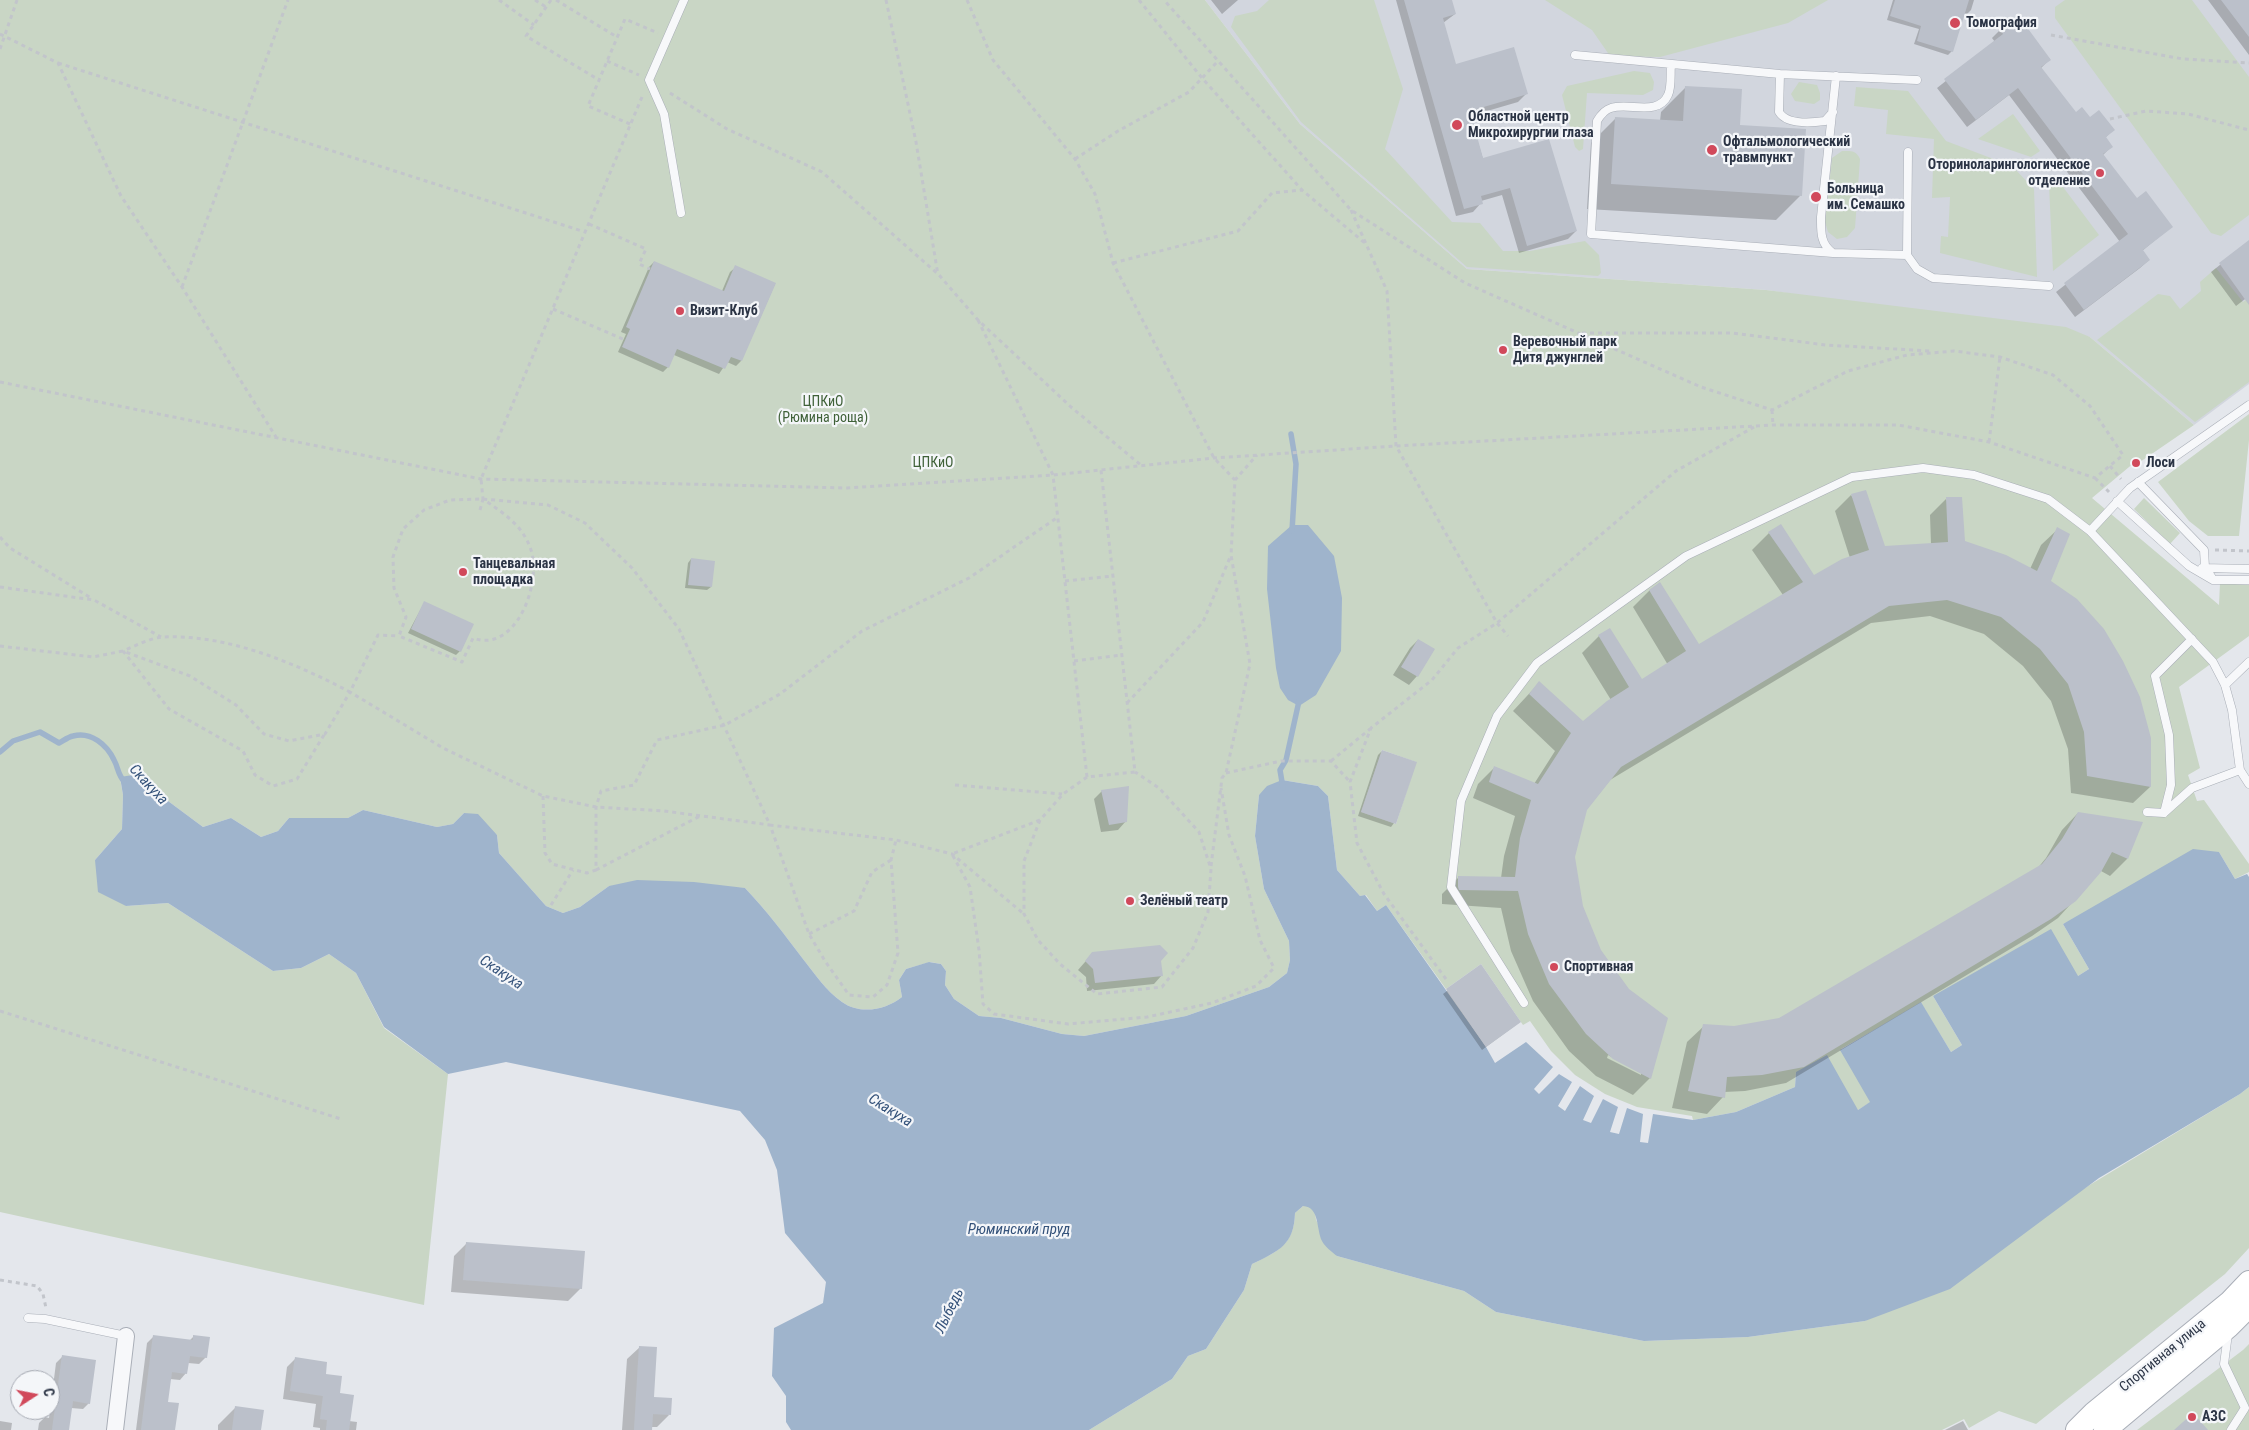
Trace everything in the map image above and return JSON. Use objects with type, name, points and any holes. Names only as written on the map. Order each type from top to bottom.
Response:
[{"type":"main road","name":"Спортивная улица","points":[[2077,1430],[2094,1413],[2230,1302],[2249,1282]]},
{"type":"main road","name":"Спортивная улица","points":[[2105,1430],[2249,1306]]},
{"type":"street","points":[[115,1430],[126,1336]]},
{"type":"lane","points":[[681,213],[664,114],[649,80],[684,0]]},
{"type":"lane","points":[[1575,55],[1780,74],[1917,80]]},
{"type":"lane","points":[[1671,64],[1669,94],[1663,102],[1656,107],[1612,108],[1602,113],[1597,121],[1591,234],[1832,253],[1907,255]]},
{"type":"lane","points":[[1780,74],[1779,112],[1787,120],[1825,121],[1833,112]]},
{"type":"lane","points":[[1832,253],[1825,248],[1821,234],[1821,217],[1836,76]]},
{"type":"lane","points":[[1908,152],[1907,255],[1917,269],[1933,278],[2049,286]]},
{"type":"lane","points":[[2090,531],[2130,488],[2249,405]]},
{"type":"lane","points":[[1524,1003],[1451,887],[1461,801],[1497,716],[1538,663],[1686,556],[1852,477],[1923,468],[1974,475],[2048,499],[2090,531],[2213,662],[2225,685],[2232,710],[2240,770],[2249,784]]},
{"type":"lane","points":[[2138,482],[2204,550],[2205,567],[2213,580]]},
{"type":"lane","points":[[2117,501],[2196,570],[2213,580],[2249,580]]},
{"type":"lane","points":[[2196,570],[2205,567],[2249,569]]},
{"type":"lane","points":[[2164,813],[2171,785],[2169,735],[2155,676],[2192,639]]},
{"type":"lane","points":[[2225,685],[2249,662]]},
{"type":"lane","points":[[2147,812],[2164,813],[2192,788],[2240,770]]},
{"type":"lane","points":[[28,1318],[45,1319],[126,1336]]},
{"type":"lane","points":[[2228,1326],[2224,1364],[2245,1408],[2231,1430]]},
{"type":"path","points":[[0,49],[17,0]]},
{"type":"path","points":[[182,287],[288,0]]},
{"type":"path","points":[[499,0],[534,25]]},
{"type":"path","points":[[535,0],[546,7]]},
{"type":"path","points":[[551,0],[526,36],[600,80]]},
{"type":"path","points":[[556,0],[618,37]]},
{"type":"path","points":[[886,0],[916,142],[939,275]]},
{"type":"path","points":[[967,0],[993,60],[1075,159],[1095,194],[1112,263],[1214,458],[1235,480]]},
{"type":"path","points":[[1139,0],[1202,78],[1302,190],[1367,244]]},
{"type":"path","points":[[1164,0],[1351,210],[1465,283],[1701,387],[1772,410],[1848,371],[1907,356],[1954,351],[2000,357],[2053,375],[2090,406],[2124,455],[2095,478]]},
{"type":"path","points":[[630,124],[588,106],[607,61],[626,19],[667,37]]},
{"type":"path","points":[[0,34],[58,63],[242,124],[586,232]]},
{"type":"path","points":[[2051,35],[2183,59],[2249,63]]},
{"type":"path","points":[[607,61],[649,80],[727,129],[822,172],[939,275],[978,320],[1071,408],[1142,466]]},
{"type":"path","points":[[1075,159],[1118,131],[1189,92],[1218,61]]},
{"type":"path","points":[[58,63],[121,196],[182,287],[276,438]]},
{"type":"path","points":[[480,510],[482,499],[481,479],[649,80]]},
{"type":"path","points":[[2110,119],[2146,111],[2188,114],[2249,130]]},
{"type":"path","points":[[1112,263],[1238,231],[1272,193],[1302,190]]},
{"type":"path","points":[[1351,210],[1387,291],[1396,446],[1497,623],[1508,636]]},
{"type":"path","points":[[589,224],[646,249],[640,264],[650,269]]},
{"type":"path","points":[[553,309],[625,340]]},
{"type":"path","points":[[978,320],[1053,476],[1087,777]]},
{"type":"path","points":[[1579,333],[1732,333],[1826,345],[1940,352]]},
{"type":"path","points":[[1989,442],[2000,357]]},
{"type":"path","points":[[0,382],[481,479],[847,488],[1053,476],[1214,458],[1396,446],[1773,425],[1898,425],[1989,442],[2095,478],[2117,501]]},
{"type":"path","points":[[1772,410],[1773,425]]},
{"type":"path","points":[[1226,773],[1281,760],[1331,760],[1432,680],[1458,648],[1497,623],[1676,472],[1754,426]]},
{"type":"path","points":[[0,646],[93,657],[123,651],[161,637],[217,640],[310,671],[350,692],[443,748],[543,796],[596,807],[664,811],[770,826],[896,840],[952,854],[1024,914],[1038,940],[1060,964],[1097,994],[1162,987],[1193,948],[1208,912],[1222,778],[1226,773],[1250,664],[1231,555],[1235,480],[1257,455]]},
{"type":"path","points":[[2110,466],[2130,488]]},
{"type":"path","points":[[1101,470],[1135,772]]},
{"type":"path","points":[[123,651],[169,709],[243,751],[255,775],[273,786],[297,779],[350,692],[378,636],[399,636],[462,662],[473,638],[480,641],[498,637],[513,627],[528,603],[535,578],[532,550],[513,519],[482,499]]},
{"type":"path","points":[[399,636],[406,617],[394,588],[393,557],[403,529],[424,510],[450,500],[482,499],[548,506],[585,523],[632,568],[679,629],[725,725],[770,826],[809,934],[849,995],[873,997],[887,985],[898,953],[891,860],[896,840]]},
{"type":"path","points":[[596,870],[596,807],[600,791],[634,785],[657,740],[725,725],[780,694],[862,631],[969,578],[1058,517]]},
{"type":"path","points":[[0,537],[10,548],[94,600],[161,637]]},
{"type":"path","points":[[2204,550],[2249,551]]},
{"type":"path","points":[[1127,703],[1203,622],[1231,555]]},
{"type":"path","points":[[1065,581],[1113,576]]},
{"type":"path","points":[[0,588],[94,600]]},
{"type":"path","points":[[123,651],[190,676],[236,705],[264,734],[289,741],[325,734]]},
{"type":"path","points":[[1074,661],[1122,655]]},
{"type":"path","points":[[1371,728],[1350,782],[1357,843],[1384,894],[1446,979]]},
{"type":"path","points":[[1331,760],[1350,782]]},
{"type":"path","points":[[1024,914],[1024,860],[1040,820],[1063,794],[1087,777],[1135,772],[1159,788],[1199,832],[1211,869]]},
{"type":"path","points":[[955,785],[1063,794]]},
{"type":"path","points":[[952,854],[970,887],[979,950],[983,1004],[994,1014],[1068,1024],[1147,1017],[1212,1003],[1256,986],[1274,968],[1260,940],[1245,876],[1229,835],[1221,788]]},
{"type":"path","points":[[543,796],[545,853],[552,864],[587,873],[700,816]]},
{"type":"path","points":[[952,854],[1040,820]]},
{"type":"path","points":[[809,934],[854,911],[872,872],[891,860]]},
{"type":"path","points":[[551,905],[573,870]]},
{"type":"path","points":[[0,1011],[341,1119]]},
{"type":"path","points":[[0,1280],[37,1286],[43,1294],[46,1305],[45,1319]]},
{"type":"shaded area","name":"Больница им. Семашко","points":[[1205,0],[2249,0],[2249,384],[2194,425],[2090,337],[1766,290],[1467,269],[1300,124]]},
{"type":"green space","name":"ЦПКиО","points":[[0,0],[1205,0],[1300,124],[1467,269],[1766,290],[2066,327],[2090,337],[2194,425],[2137,464],[2135,462],[2092,498],[2219,605],[2220,583],[2249,585],[2249,636],[2179,687],[2200,768],[2188,775],[2197,801],[2204,800],[2249,864],[2249,872],[2235,879],[2219,852],[2063,924],[2089,969],[2078,976],[1933,996],[1962,1045],[1951,1052],[1921,1003],[1841,1049],[1871,1102],[1858,1110],[1796,1072],[1795,1087],[1736,1112],[1693,1120],[1692,1116],[1637,1107],[1605,1094],[1575,1075],[1551,1051],[1530,1021],[1523,1025],[1481,964],[1446,989],[1386,905],[1377,911],[1366,895],[1360,896],[1337,870],[1328,796],[1318,786],[1282,780],[1259,795],[1255,836],[1264,889],[1289,941],[1290,960],[1287,973],[1269,987],[1186,1016],[1084,1036],[1062,1034],[1001,1018],[979,1016],[954,999],[945,985],[946,971],[941,964],[930,962],[906,969],[899,980],[902,997],[896,1001],[881,1008],[865,1010],[849,1006],[836,998],[826,988],[745,888],[609,886],[580,907],[563,913],[546,906],[499,853],[497,835],[464,813],[453,824],[437,827],[363,810],[348,818],[289,818],[278,831],[261,837],[231,818],[203,827],[133,775],[120,778],[123,795],[122,829],[95,860],[126,906],[168,903],[273,971],[301,968],[329,954],[356,973],[384,1028],[448,1074],[424,1305],[0,1212]],"holes":[[[1382,750],[1416,762],[1396,824],[1361,812]]]},
{"type":"green space","points":[[1269,0],[1374,0],[1403,89],[1385,149],[1452,222],[1480,223],[1503,251],[1530,251],[1585,241],[1599,255],[1601,273],[1598,276],[1467,267],[1301,122],[1231,27],[1235,16],[1257,11]]},
{"type":"green space","points":[[1545,0],[1828,0],[1788,23],[1660,57],[1610,56],[1592,30]]},
{"type":"green space","points":[[2065,0],[2192,0],[2249,77],[2249,215],[2221,236],[2211,233],[2055,18],[2055,7]]},
{"type":"green space","points":[[1634,71],[1650,73],[1654,82],[1653,90],[1643,95],[1587,93],[1583,149],[1579,151],[1575,147],[1562,95],[1567,86]]},
{"type":"green space","points":[[1799,82],[1817,85],[1820,100],[1814,104],[1795,101],[1791,94]]},
{"type":"green space","points":[[1856,87],[1908,91],[1946,141],[2012,166],[2034,189],[2037,277],[1940,253],[1941,236],[1948,237],[1950,197],[1932,198],[1934,139],[1886,134],[1888,110],[1854,106]]},
{"type":"green space","points":[[2013,114],[2040,151],[2031,157],[1978,139]]},
{"type":"green space","points":[[1842,151],[1851,151],[1860,159],[1855,228],[1847,237],[1837,239],[1828,232],[1825,222],[1832,158]]},
{"type":"green space","points":[[2057,179],[2099,235],[2053,271],[2049,185]]},
{"type":"green space","points":[[2216,268],[2243,302],[2249,298],[2249,382],[2195,422],[2097,340],[2158,294],[2170,296],[2180,309],[2201,291],[2200,282]]},
{"type":"green space","points":[[2249,414],[2249,440],[2239,536],[2208,536],[2189,521],[2158,482]]},
{"type":"green space","points":[[2144,498],[2180,533],[2170,544],[2134,509]]},
{"type":"green space","points":[[2249,1087],[2249,1248],[2225,1274],[2036,1424],[1999,1411],[1969,1428],[1964,1419],[1942,1430],[1089,1430],[1172,1379],[1188,1356],[1206,1349],[1244,1290],[1252,1264],[1270,1255],[1283,1245],[1292,1232],[1295,1213],[1303,1206],[1310,1206],[1315,1211],[1316,1220],[1337,1256],[1464,1291],[1496,1312],[1644,1341],[1748,1337],[1865,1321]]},
{"type":"green space","points":[[2249,1344],[2249,1430],[2137,1430],[2243,1350]]},
{"type":"water","points":[[1292,525],[1308,525],[1334,556],[1342,598],[1341,651],[1316,695],[1299,706],[1288,700],[1280,688],[1267,589],[1268,546]]},
{"type":"water","name":"Рюминский пруд","points":[[133,775],[203,827],[231,818],[261,837],[278,831],[289,818],[348,818],[363,810],[437,827],[453,824],[464,813],[478,814],[497,835],[499,853],[546,906],[563,913],[580,907],[609,886],[637,880],[694,882],[745,888],[826,988],[836,998],[849,1006],[865,1010],[881,1008],[896,1001],[902,997],[899,980],[906,969],[929,962],[941,964],[946,971],[945,985],[954,999],[979,1016],[1001,1018],[1062,1034],[1084,1036],[1186,1016],[1269,987],[1287,973],[1290,960],[1289,941],[1264,889],[1255,836],[1259,795],[1267,786],[1282,780],[1318,786],[1328,796],[1337,870],[1360,896],[1365,895],[1377,911],[1386,905],[1486,1047],[1495,1063],[1526,1042],[1553,1067],[1534,1089],[1539,1094],[1559,1074],[1572,1082],[1558,1106],[1565,1111],[1580,1086],[1594,1096],[1583,1120],[1591,1123],[1603,1099],[1618,1107],[1610,1132],[1619,1134],[1627,1108],[1643,1114],[1640,1142],[1648,1143],[1653,1114],[1693,1120],[1736,1112],[1795,1087],[1796,1072],[1827,1055],[1858,1110],[1870,1102],[1840,1050],[1921,1002],[1951,1052],[1962,1045],[1933,996],[2051,929],[2078,976],[2089,969],[2063,924],[2193,849],[2219,852],[2235,879],[2247,874],[2249,877],[2249,1087],[2099,1178],[1950,1289],[1865,1321],[1748,1337],[1644,1341],[1496,1312],[1464,1291],[1337,1256],[1322,1241],[1315,1214],[1308,1207],[1303,1206],[1295,1213],[1292,1233],[1283,1246],[1252,1264],[1244,1290],[1206,1349],[1188,1356],[1172,1379],[1089,1430],[791,1430],[786,1422],[786,1396],[772,1376],[774,1328],[823,1303],[826,1282],[785,1233],[777,1170],[765,1140],[740,1111],[506,1062],[448,1074],[384,1027],[356,973],[329,954],[301,968],[273,971],[168,903],[126,906],[98,892],[95,860],[122,829],[123,795],[120,777]]},
{"type":"building","name":"Областной центр Микрохирургии глаза","points":[[1404,0],[1452,0],[1456,14],[1443,18],[1456,64],[1514,47],[1528,94],[1470,111],[1483,158],[1549,139],[1577,231],[1527,246],[1510,188],[1481,196],[1483,204],[1464,209]]},
{"type":"building","points":[[1895,0],[1969,0],[1953,52],[1917,41],[1921,26],[1890,16]]},
{"type":"building","points":[[2221,0],[2249,0],[2249,37]]},
{"type":"building","name":"Оториноларингологическое отделение","points":[[2018,15],[2051,60],[2041,67],[2076,112],[2082,107],[2090,117],[2099,110],[2115,130],[2106,137],[2113,147],[2103,154],[2137,198],[2146,191],[2173,227],[2143,250],[2150,260],[2084,310],[2064,283],[2128,234],[2018,88],[1976,120],[1944,79],[2003,34],[2000,29]]},
{"type":"building","points":[[1685,86],[1742,89],[1740,125],[1806,129],[1802,196],[1611,184],[1615,117],[1683,121]]},
{"type":"building","points":[[2249,240],[2249,305],[2219,263]]},
{"type":"building","points":[[654,261],[724,291],[735,265],[776,283],[742,361],[731,357],[725,369],[677,349],[669,368],[622,347],[630,329],[626,327]]},
{"type":"building","points":[[1866,490],[1885,546],[1948,542],[1946,497],[1962,497],[1965,541],[2006,555],[2037,571],[2057,527],[2070,534],[2051,581],[2077,599],[2104,629],[2123,661],[2140,697],[2151,738],[2151,787],[2087,776],[2084,732],[2068,684],[2040,649],[2001,617],[1947,600],[1889,606],[1621,767],[1587,810],[1575,857],[1583,906],[1601,950],[1629,989],[1668,1018],[1651,1079],[1613,1059],[1586,1034],[1549,984],[1528,934],[1518,891],[1459,890],[1458,876],[1515,877],[1520,838],[1531,800],[1489,782],[1494,766],[1538,784],[1571,733],[1529,694],[1539,681],[1583,721],[1607,701],[1629,687],[1598,635],[1610,628],[1642,679],[1686,651],[1649,590],[1660,582],[1699,644],[1803,582],[1768,532],[1781,524],[1814,575],[1842,559],[1869,550],[1851,494]]},
{"type":"building","points":[[691,558],[715,561],[712,587],[688,585]]},
{"type":"building","points":[[424,601],[474,624],[461,652],[411,629]]},
{"type":"building","points":[[1418,639],[1435,649],[1418,677],[1401,667]]},
{"type":"building","points":[[1382,750],[1417,762],[1396,824],[1361,812]]},
{"type":"building","points":[[1129,786],[1127,822],[1109,825],[1101,790]]},
{"type":"building","points":[[2078,812],[2143,822],[2128,859],[2112,852],[2101,872],[2076,901],[2051,919],[1804,1067],[1762,1075],[1727,1077],[1725,1098],[1688,1091],[1703,1024],[1734,1026],[1779,1018],[2042,864],[2062,839]]},
{"type":"building","points":[[1160,945],[1168,953],[1161,961],[1163,976],[1095,983],[1093,969],[1085,961],[1092,952]]},
{"type":"building","points":[[1481,964],[1521,1022],[1486,1047],[1446,989]]},
{"type":"building","points":[[466,1242],[585,1251],[582,1289],[463,1280]]},
{"type":"building","points":[[153,1335],[193,1340],[193,1335],[210,1337],[207,1358],[190,1356],[187,1374],[172,1372],[168,1402],[179,1403],[175,1430],[141,1430]]},
{"type":"building","points":[[639,1346],[657,1347],[654,1397],[672,1398],[671,1415],[653,1414],[652,1430],[634,1430]]},
{"type":"building","points":[[62,1355],[96,1360],[90,1404],[73,1401],[69,1430],[52,1430],[53,1420],[60,1420],[60,1370]]},
{"type":"building","points":[[295,1357],[327,1362],[326,1374],[342,1376],[340,1393],[354,1395],[349,1430],[326,1430],[327,1420],[320,1419],[323,1396],[290,1391]]},
{"type":"building","points":[[235,1406],[264,1410],[261,1430],[232,1430]]},
{"type":"building","name":"АЗС","points":[[2193,1413],[2208,1430],[2174,1430]]},
{"type":"waterway","points":[[1291,434],[1296,464],[1292,531]]},
{"type":"waterway","points":[[1283,788],[1280,770],[1286,760],[1299,701]]},
{"type":"waterway","name":"Скакуха","points":[[0,752],[13,741],[40,732],[59,743],[80,735],[92,737],[103,744],[111,754],[124,781]]},
{"type":"place","name":"Томография","points":[[1955,23]]},
{"type":"place","name":"Областной центр Микрохирургии глаза","points":[[1457,125]]},
{"type":"place","name":"Офтальмологический травмпункт","points":[[1712,150]]},
{"type":"place","name":"Оториноларингологическое отделение","points":[[2100,173]]},
{"type":"place","name":"Больница им. Семашко","points":[[1816,197]]},
{"type":"place","name":"Визит-Клуб","points":[[680,311]]},
{"type":"place","name":"Веревочный парк Дитя джунглей","points":[[1503,350]]},
{"type":"place","name":"Лоси","points":[[2136,463]]},
{"type":"place","name":"Танцевальная площадка","points":[[463,572]]},
{"type":"place","name":"Зелёный театр","points":[[1130,901]]},
{"type":"place","name":"Спортивная","points":[[1554,967]]},
{"type":"place","name":"АЗС","points":[[2192,1417]]},
{"type":"park label","name":"ЦПКиО (Рюмина роща)","points":[[823,410]]},
{"type":"water label","name":"Лыбедь","points":[[950,1311]]}]
